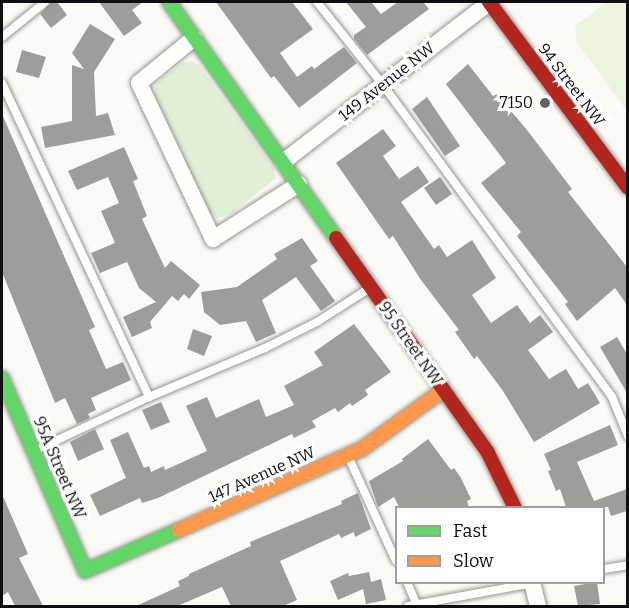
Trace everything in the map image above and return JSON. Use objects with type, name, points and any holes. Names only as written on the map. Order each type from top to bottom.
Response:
[{"type":"street","name":"95 Street NW","points":[[169,2],[488,453],[514,506]]},
{"type":"street","name":"149 Avenue NW","points":[[283,162],[489,2]]},
{"type":"street","name":"94 Street NW","points":[[489,2],[627,188]]},
{"type":"street","points":[[194,38],[139,83],[213,239],[299,184]]},
{"type":"street","name":"95A Street NW","points":[[2,378],[86,571]]},
{"type":"street","name":"147 Avenue NW","points":[[86,571],[362,449],[442,391]]},
{"type":"street","points":[[534,584],[538,606]]},
{"type":"lane","points":[[2,37],[45,2]]},
{"type":"lane","points":[[317,2],[383,85],[612,398],[627,436]]},
{"type":"lane","points":[[2,83],[149,397]]},
{"type":"lane","points":[[33,451],[149,397],[265,348],[317,322],[370,288]]},
{"type":"lane","points":[[348,456],[395,559]]},
{"type":"lane","points":[[605,569],[627,565]]},
{"type":"lane","points":[[407,584],[412,606],[529,584]]},
{"type":"green space","points":[[607,2],[627,2],[627,111],[577,43],[575,26]]},
{"type":"green space","points":[[191,61],[199,65],[273,167],[276,178],[231,214],[217,218],[205,209],[155,98],[155,87],[160,80],[182,63]]},
{"type":"building","points":[[51,2],[57,2],[67,15],[51,28],[40,14]]},
{"type":"building","points":[[99,2],[143,2],[132,10],[142,23],[124,36]]},
{"type":"building","points":[[216,2],[292,2],[313,29],[280,53],[297,77],[312,66],[314,69],[344,47],[357,63],[299,108],[274,76],[271,78]]},
{"type":"building","points":[[346,2],[371,2],[381,14],[398,2],[423,2],[429,9],[367,55],[354,39],[354,35],[366,27]]},
{"type":"building","points":[[90,24],[115,39],[94,72],[96,116],[108,113],[115,135],[45,148],[41,127],[72,121],[72,65],[84,69],[72,53]]},
{"type":"building","points":[[22,50],[46,57],[39,78],[16,72]]},
{"type":"building","points":[[468,64],[493,96],[497,94],[527,130],[572,189],[568,192],[627,267],[627,305],[615,288],[577,321],[565,304],[568,302],[517,236],[521,232],[481,183],[506,163],[446,84]]},
{"type":"building","points":[[427,97],[460,146],[445,156],[412,109]]},
{"type":"building","points":[[2,114],[95,327],[89,330],[106,369],[123,362],[131,380],[91,398],[96,410],[88,414],[90,418],[77,424],[65,398],[55,403],[2,272]]},
{"type":"building","points":[[383,129],[396,146],[383,156],[399,179],[418,166],[429,182],[401,202],[434,249],[439,245],[447,257],[472,240],[496,278],[472,295],[491,323],[517,305],[530,323],[540,315],[553,332],[528,350],[549,379],[566,369],[578,389],[588,383],[600,403],[534,442],[503,391],[477,356],[474,359],[455,332],[459,330],[421,280],[393,236],[389,239],[336,163]]},
{"type":"building","points":[[124,147],[138,179],[133,181],[147,216],[142,219],[165,268],[171,261],[200,285],[189,299],[184,294],[178,301],[172,296],[150,322],[152,328],[132,337],[123,317],[156,302],[139,288],[127,262],[100,273],[91,253],[115,243],[101,211],[119,203],[108,177],[77,190],[68,171]]},
{"type":"building","points":[[440,177],[452,194],[436,205],[424,188]]},
{"type":"building","points":[[302,238],[318,261],[310,266],[335,301],[321,311],[296,277],[262,300],[276,333],[256,342],[246,321],[220,325],[204,312],[201,292],[237,287],[277,259],[274,254]]},
{"type":"building","points":[[354,324],[391,372],[365,390],[368,395],[352,406],[350,403],[338,412],[335,408],[312,421],[316,427],[294,438],[292,434],[158,498],[142,503],[140,498],[100,516],[90,495],[126,478],[110,440],[128,432],[144,468],[149,466],[151,472],[164,466],[165,470],[207,451],[186,406],[207,397],[216,418],[259,399],[266,417],[294,405],[284,386],[323,365],[314,352]]},
{"type":"building","points":[[193,329],[212,336],[204,356],[187,349]]},
{"type":"building","points":[[617,337],[627,354],[627,393],[600,347]]},
{"type":"building","points":[[161,402],[170,422],[151,430],[142,410]]},
{"type":"building","points":[[610,425],[618,445],[577,462],[594,501],[627,489],[627,511],[611,516],[608,507],[605,506],[566,506],[560,489],[556,491],[544,454]]},
{"type":"building","points":[[95,429],[104,449],[78,461],[70,442]]},
{"type":"building","points":[[428,439],[451,470],[454,468],[461,478],[471,499],[467,501],[469,506],[398,506],[394,497],[378,507],[369,481],[403,461],[402,459]]},
{"type":"building","points":[[358,493],[371,529],[355,537],[354,532],[341,538],[339,534],[280,561],[297,600],[283,606],[231,606],[222,587],[177,606],[136,606],[180,586],[178,581],[189,574],[251,546],[250,542],[342,504],[341,501]]},
{"type":"building","points":[[2,494],[28,554],[19,558],[43,606],[15,606],[8,592],[2,596]]},
{"type":"building","points":[[369,572],[371,582],[381,579],[386,600],[366,604],[363,589],[338,600],[330,581],[348,573],[349,576]]},
{"type":"building","points":[[597,584],[600,604],[578,606],[574,586]]},
{"type":"traffic: fast","points":[[169,2],[336,238]]},
{"type":"traffic: fast","points":[[2,378],[85,571],[179,530]]},
{"type":"traffic: slow","points":[[179,530],[362,449],[442,391]]},
{"type":"traffic: jam","points":[[489,2],[628,188]]},
{"type":"traffic: jam","points":[[336,238],[488,453],[514,506]]},
{"type":"place","name":"7150","points":[[545,103]]}]
